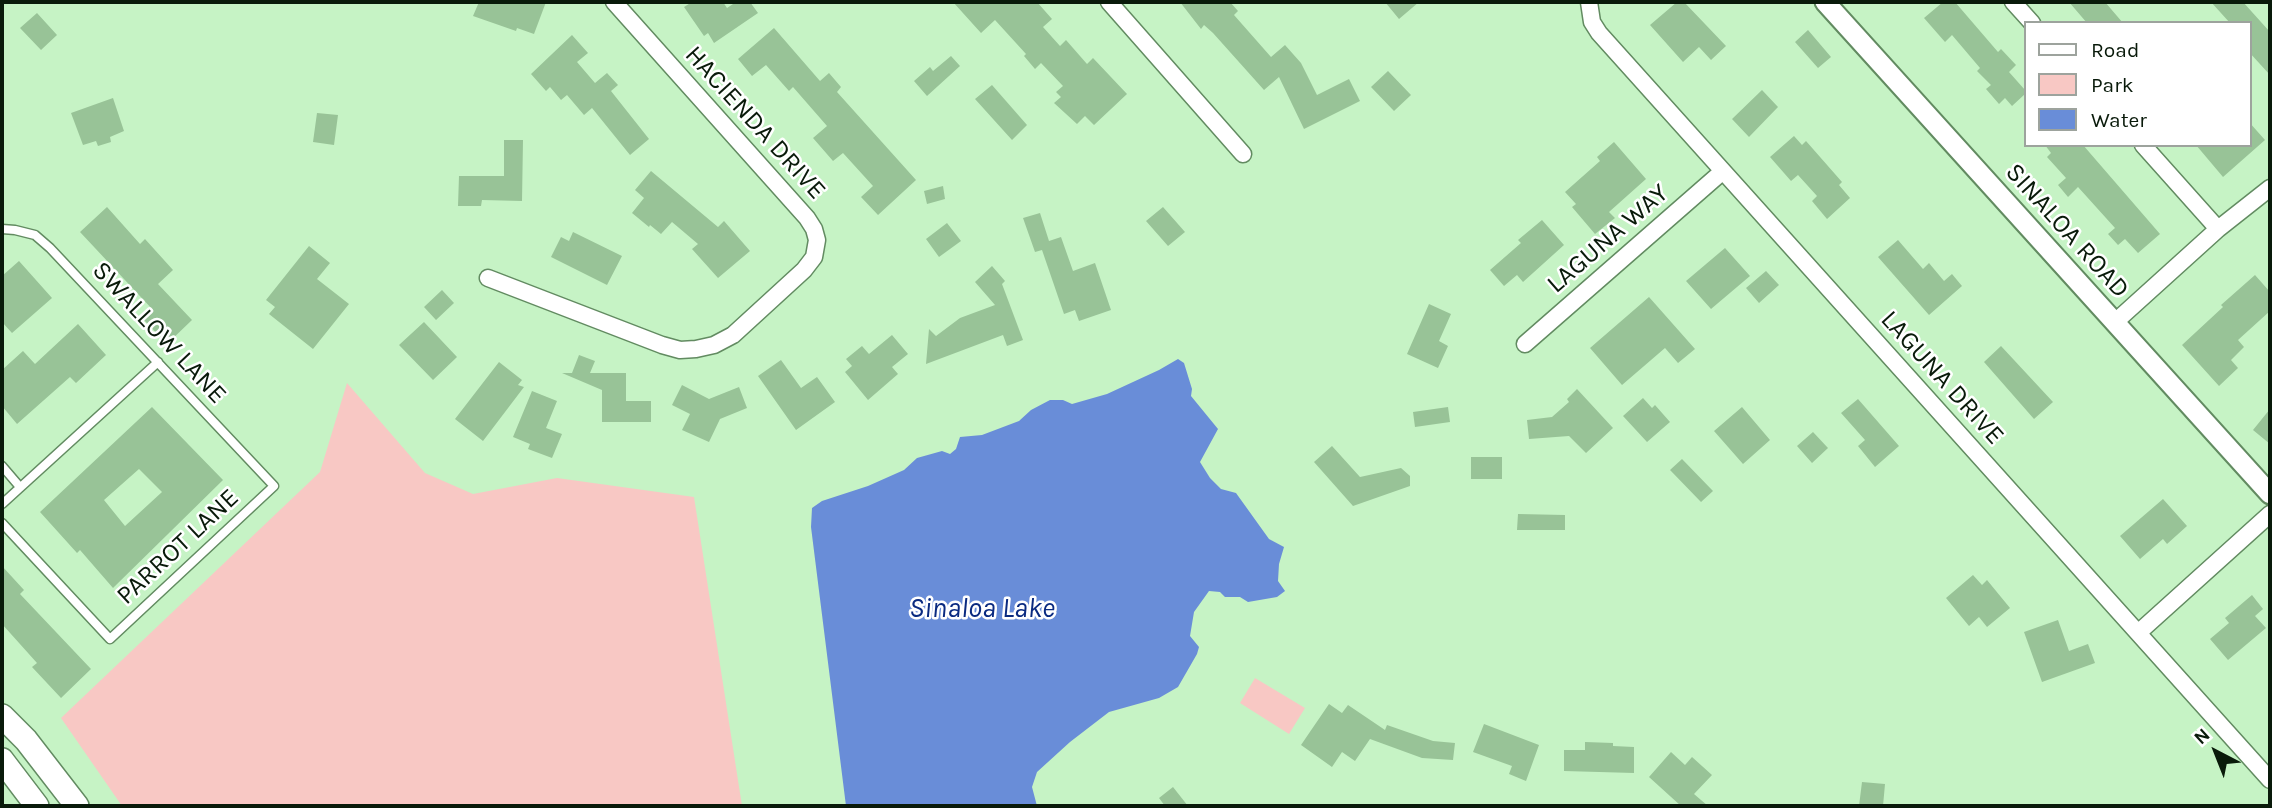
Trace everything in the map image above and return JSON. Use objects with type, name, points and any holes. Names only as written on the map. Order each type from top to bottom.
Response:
[{"type":"main road","points":[[2,716],[26,740],[77,806]]},
{"type":"main road","points":[[2,760],[37,806]]},
{"type":"street","name":"HACIENDA DRIVE","points":[[488,278],[662,345],[680,350],[696,349],[714,345],[733,335],[804,271],[814,257],[817,240],[807,218],[614,2]]},
{"type":"street","points":[[1109,2],[1243,154]]},
{"type":"street","name":"LAGUNA DRIVE","points":[[1589,2],[1588,10],[1599,33],[2270,780]]},
{"type":"street","name":"SINALOA ROAD","points":[[1825,2],[2270,494]]},
{"type":"street","points":[[2013,2],[2030,21]]},
{"type":"street","points":[[2145,147],[2218,229]]},
{"type":"street","name":"LAGUNA WAY","points":[[1525,344],[1723,171]]},
{"type":"street","points":[[2114,323],[2218,229],[2270,188]]},
{"type":"street","points":[[2138,633],[2270,514]]},
{"type":"lane","name":"SWALLOW LANE","points":[[2,229],[34,235],[50,248],[274,486]]},
{"type":"lane","points":[[2,504],[158,362]]},
{"type":"lane","points":[[2,466],[20,487]]},
{"type":"lane","name":"PARROT LANE","points":[[2,523],[110,639],[274,486]]},
{"type":"green space","points":[[347,383],[425,473],[473,494],[557,478],[694,497],[742,806],[122,806],[61,718],[320,472]]},
{"type":"green space","points":[[1255,678],[1305,708],[1289,734],[1240,703]]},
{"type":"water","name":"Sinaloa Lake","points":[[1178,359],[1184,363],[1192,389],[1191,396],[1218,429],[1200,462],[1221,489],[1236,493],[1269,539],[1284,547],[1278,581],[1285,591],[1277,597],[1248,602],[1240,597],[1225,597],[1220,592],[1209,591],[1194,612],[1190,636],[1199,647],[1197,654],[1178,687],[1159,698],[1109,712],[1070,742],[1037,772],[1032,787],[1037,806],[846,806],[811,527],[812,508],[822,501],[868,486],[904,470],[917,458],[942,451],[950,454],[956,449],[960,437],[982,435],[1019,421],[1031,410],[1050,400],[1063,400],[1072,404],[1107,394]]},
{"type":"building","points":[[479,2],[546,2],[534,34],[517,28],[516,31],[473,16]]},
{"type":"building","points":[[692,2],[723,2],[727,8],[736,2],[750,2],[758,13],[714,43],[708,33],[704,36],[684,7]]},
{"type":"building","points":[[953,2],[1037,2],[1052,19],[1043,27],[1060,46],[1066,40],[1087,64],[1093,58],[1127,94],[1094,125],[1085,116],[1077,124],[1054,103],[1061,97],[1056,92],[1063,86],[1041,63],[1035,69],[1024,56],[1026,54],[995,20],[981,33]]},
{"type":"building","points":[[1180,2],[1230,2],[1238,11],[1234,15],[1271,57],[1285,45],[1301,63],[1317,95],[1349,79],[1360,101],[1304,129],[1279,77],[1264,90],[1213,33],[1204,25],[1201,29]]},
{"type":"building","points":[[1385,2],[1419,2],[1399,19]]},
{"type":"building","points":[[1677,2],[1684,2],[1726,46],[1711,60],[1699,47],[1683,62],[1650,25]]},
{"type":"building","points":[[1943,2],[1955,2],[1998,52],[2001,49],[2016,65],[2009,72],[2024,89],[2024,95],[2012,106],[2005,98],[1999,104],[1986,89],[1991,85],[1977,71],[1980,68],[1952,35],[1945,42],[1924,18]]},
{"type":"building","points":[[2069,2],[2105,2],[2121,21],[2085,21]]},
{"type":"building","points":[[2211,2],[2243,2],[2270,32],[2270,75],[2251,54],[2251,21],[2228,21]]},
{"type":"building","points":[[37,13],[57,35],[41,50],[20,28]]},
{"type":"building","points":[[774,28],[820,81],[829,73],[841,87],[837,92],[916,180],[878,215],[861,197],[873,186],[843,153],[833,161],[813,138],[827,126],[793,87],[789,91],[766,65],[752,76],[738,59]]},
{"type":"building","points":[[1808,30],[1831,57],[1818,68],[1795,42]]},
{"type":"building","points":[[572,35],[588,53],[577,62],[595,83],[607,73],[618,85],[611,91],[649,139],[630,155],[592,108],[584,115],[567,95],[561,100],[550,87],[546,91],[531,74]]},
{"type":"building","points":[[951,56],[960,66],[927,96],[914,81],[930,67],[933,71]]},
{"type":"building","points":[[1388,71],[1411,95],[1394,111],[1371,87]]},
{"type":"building","points":[[992,85],[1027,125],[1012,140],[975,99]]},
{"type":"building","points":[[1762,90],[1778,107],[1749,137],[1732,119]]},
{"type":"building","points":[[113,98],[124,131],[110,137],[111,142],[98,146],[96,141],[83,145],[71,113]]},
{"type":"building","points":[[317,113],[338,115],[334,145],[313,142]]},
{"type":"building","points":[[2251,124],[2265,140],[2223,177],[2198,147],[2251,147]]},
{"type":"building","points":[[1794,136],[1802,145],[1806,141],[1842,182],[1839,185],[1850,198],[1827,219],[1812,201],[1817,196],[1798,175],[1791,181],[1770,157]]},
{"type":"building","points":[[504,140],[523,140],[522,201],[482,200],[481,206],[458,206],[459,176],[504,176]]},
{"type":"building","points":[[1614,142],[1646,179],[1609,212],[1615,218],[1595,234],[1572,207],[1576,204],[1565,192],[1600,161],[1597,157]]},
{"type":"building","points":[[2046,147],[2085,147],[2160,234],[2138,253],[2125,239],[2118,245],[2108,234],[2115,228],[2078,187],[2068,197],[2058,185],[2066,178],[2047,157],[2051,153]]},
{"type":"building","points":[[651,171],[718,227],[724,221],[750,251],[718,278],[692,249],[698,244],[672,222],[661,234],[650,225],[649,227],[632,213],[644,198],[635,190]]},
{"type":"building","points":[[943,186],[945,199],[927,204],[924,191]]},
{"type":"building","points":[[107,207],[140,244],[145,239],[173,270],[158,284],[192,320],[167,344],[143,319],[153,310],[80,232]]},
{"type":"building","points":[[1163,207],[1185,232],[1168,246],[1146,221]]},
{"type":"building","points":[[1040,213],[1049,241],[1061,237],[1073,271],[1095,263],[1111,310],[1079,321],[1075,310],[1064,314],[1042,250],[1035,252],[1023,218]]},
{"type":"building","points":[[1542,220],[1564,245],[1523,282],[1517,275],[1504,286],[1490,270],[1521,243],[1518,240]]},
{"type":"building","points":[[947,223],[961,241],[939,257],[926,239]]},
{"type":"building","points":[[573,232],[622,256],[607,285],[551,257],[561,237],[569,241]]},
{"type":"building","points":[[1898,240],[1923,269],[1929,263],[1944,281],[1952,274],[1962,286],[1929,315],[1878,257]]},
{"type":"building","points":[[309,246],[330,263],[317,279],[349,304],[313,349],[269,314],[275,307],[266,300]]},
{"type":"building","points":[[1725,248],[1750,276],[1711,309],[1686,281]]},
{"type":"building","points":[[19,261],[52,298],[12,333],[2,322],[2,276]]},
{"type":"building","points":[[992,266],[1005,281],[1002,284],[1023,340],[1007,346],[1003,335],[926,364],[929,329],[936,336],[960,318],[995,305],[975,282]]},
{"type":"building","points":[[1766,271],[1779,285],[1759,303],[1746,288]]},
{"type":"building","points":[[2255,275],[2270,292],[2270,311],[2238,340],[2244,347],[2231,360],[2238,368],[2219,386],[2182,345]]},
{"type":"building","points":[[442,290],[454,303],[436,320],[424,307]]},
{"type":"building","points":[[1649,297],[1695,349],[1678,363],[1665,348],[1622,385],[1590,348]]},
{"type":"building","points":[[1429,304],[1451,314],[1439,341],[1448,346],[1438,368],[1407,354]]},
{"type":"building","points":[[424,322],[457,357],[433,380],[399,345]]},
{"type":"building","points":[[78,324],[106,355],[76,383],[70,377],[17,424],[2,406],[2,370],[23,351],[35,364]]},
{"type":"building","points":[[892,335],[908,354],[892,367],[898,374],[868,400],[845,372],[852,366],[846,359],[862,346],[869,354]]},
{"type":"building","points":[[2001,346],[2053,402],[2034,419],[1984,362]]},
{"type":"building","points":[[579,355],[595,361],[590,373],[626,373],[626,401],[651,401],[651,422],[602,422],[602,390],[562,373],[572,373]]},
{"type":"building","points":[[781,360],[801,388],[817,377],[835,402],[796,430],[758,376]]},
{"type":"building","points":[[499,362],[522,380],[518,385],[524,387],[483,441],[455,419]]},
{"type":"building","points":[[682,385],[709,399],[739,387],[747,408],[720,419],[709,442],[682,430],[690,414],[672,405]]},
{"type":"building","points":[[1577,389],[1613,428],[1586,453],[1569,436],[1529,439],[1527,420],[1552,417],[1569,402],[1567,399]]},
{"type":"building","points":[[532,391],[557,401],[546,428],[562,434],[552,458],[528,449],[530,444],[513,437]]},
{"type":"building","points":[[1643,398],[1652,408],[1655,405],[1670,422],[1647,442],[1623,416]]},
{"type":"building","points":[[1858,399],[1899,446],[1875,467],[1858,446],[1865,440],[1841,413]]},
{"type":"building","points":[[152,407],[223,480],[113,588],[80,550],[77,553],[40,512]],"holes":[[[139,469],[162,492],[125,526],[104,500]]]},
{"type":"building","points":[[1448,407],[1450,422],[1415,427],[1413,412]]},
{"type":"building","points":[[1742,407],[1770,440],[1743,464],[1714,431]]},
{"type":"building","points":[[2270,409],[2270,444],[2253,430]]},
{"type":"building","points":[[1813,432],[1828,448],[1812,463],[1797,446]]},
{"type":"building","points":[[1332,446],[1360,477],[1401,468],[1410,476],[1410,486],[1353,506],[1314,462]]},
{"type":"building","points":[[1471,457],[1502,457],[1502,479],[1471,479]]},
{"type":"building","points":[[1682,459],[1713,491],[1701,502],[1670,470]]},
{"type":"building","points":[[2163,499],[2187,526],[2167,544],[2163,539],[2140,559],[2120,536]]},
{"type":"building","points":[[1518,514],[1565,515],[1565,530],[1517,530]]},
{"type":"building","points":[[2,566],[24,590],[20,594],[91,669],[61,698],[32,667],[37,663],[2,624]]},
{"type":"building","points":[[1973,575],[1982,585],[1987,580],[2010,608],[1987,627],[1979,617],[1969,626],[1946,598]]},
{"type":"building","points":[[2252,595],[2263,609],[2255,616],[2266,628],[2228,660],[2210,639],[2229,623],[2225,618]]},
{"type":"building","points":[[2058,620],[2069,651],[2088,644],[2095,663],[2042,682],[2024,632]]},
{"type":"building","points":[[1329,704],[1342,713],[1348,705],[1385,730],[1387,725],[1433,741],[1455,743],[1453,760],[1422,758],[1370,739],[1355,761],[1342,752],[1332,767],[1301,745]]},
{"type":"building","points":[[1484,724],[1539,745],[1526,781],[1509,774],[1512,766],[1473,752]]},
{"type":"building","points":[[1585,742],[1634,747],[1634,773],[1564,771],[1564,750],[1585,750]]},
{"type":"building","points":[[1671,752],[1685,765],[1692,757],[1712,775],[1694,794],[1708,806],[1681,806],[1649,777]]},
{"type":"building","points":[[1862,782],[1885,784],[1883,806],[1859,806]]},
{"type":"building","points":[[1173,787],[1188,806],[1165,806],[1159,798]]}]
